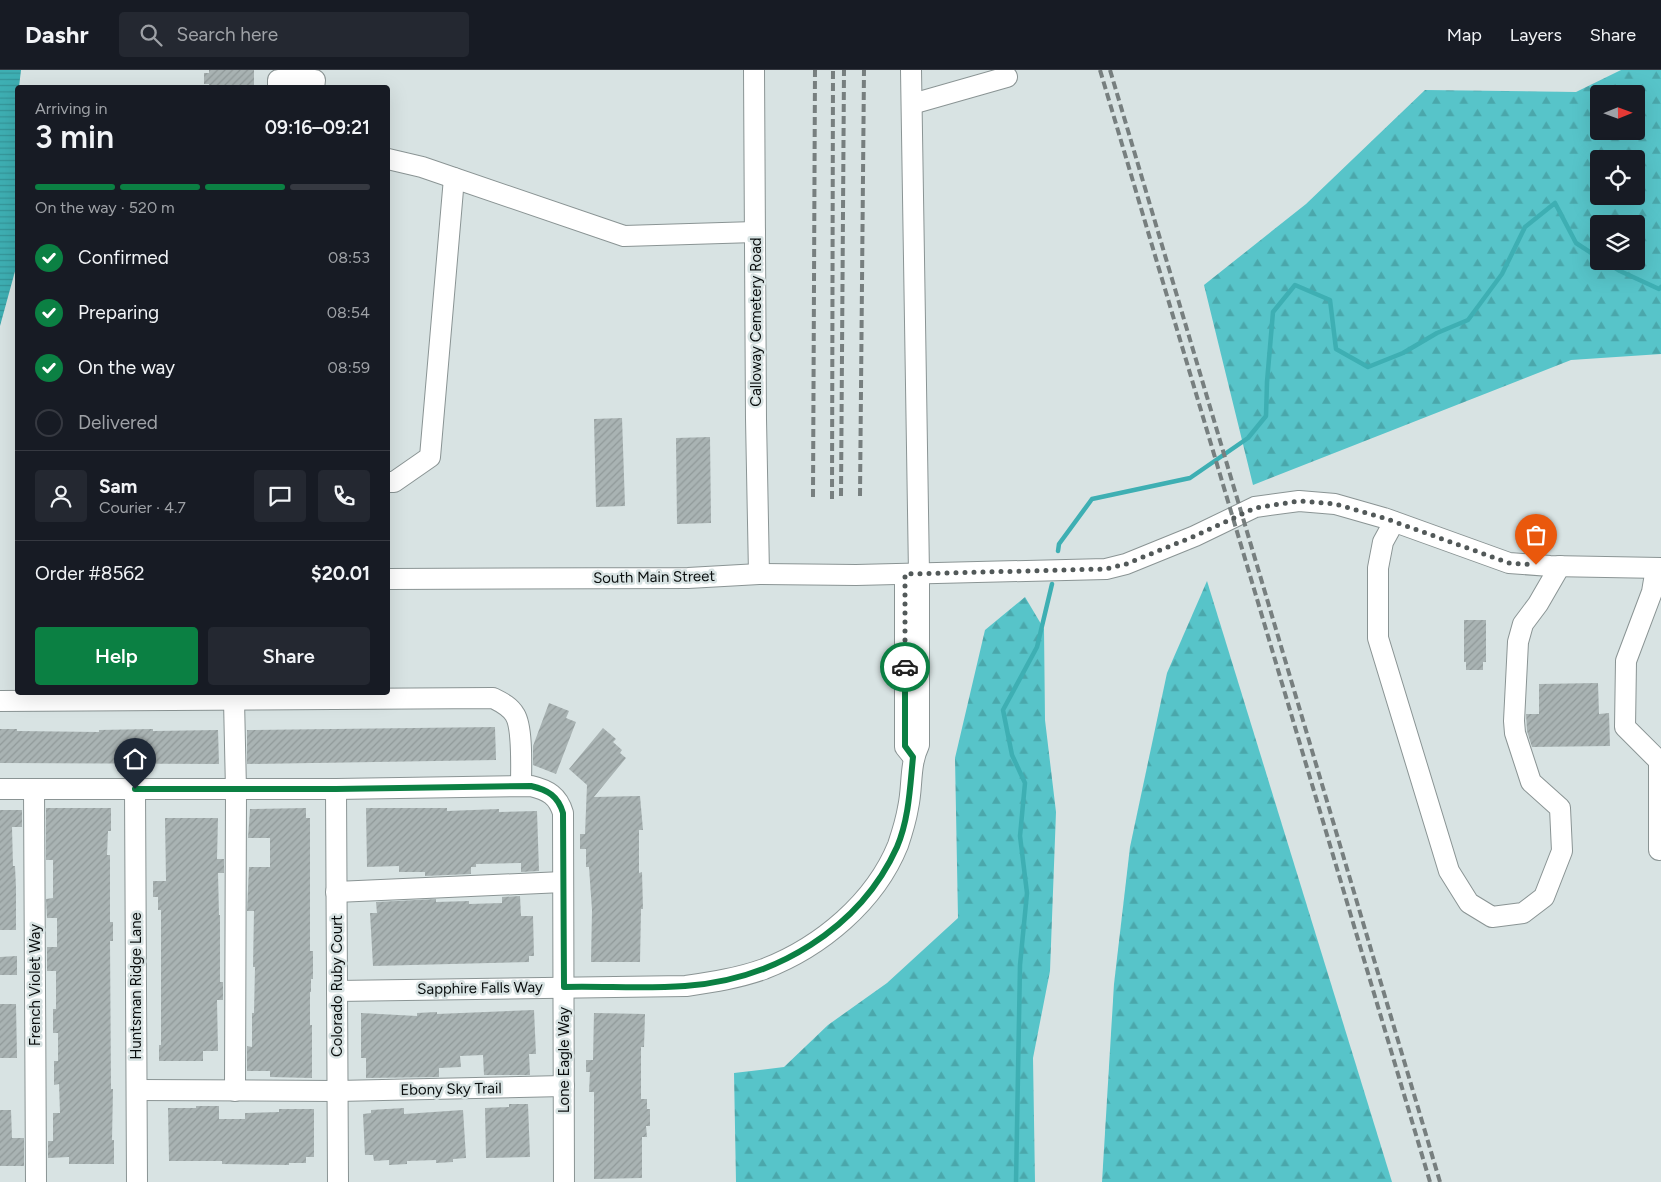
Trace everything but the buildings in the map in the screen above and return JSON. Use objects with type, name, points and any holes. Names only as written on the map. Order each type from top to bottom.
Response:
[{"type":"street","name":"Calloway Cemetery Road","points":[[754,70],[759,574]]},
{"type":"street","name":"Sapphire Falls Way","points":[[337,991],[694,985],[726,980],[757,971],[800,952],[832,931],[852,912],[882,876],[898,845],[908,808],[913,757],[905,746],[912,574],[911,70]]},
{"type":"street","points":[[912,104],[1007,77]]},
{"type":"street","points":[[278,85],[278,80],[315,80],[314,85]]},
{"type":"street","points":[[390,159],[422,166],[624,236],[755,232]]},
{"type":"street","points":[[390,482],[394,482],[430,457],[454,178]]},
{"type":"street","name":"South Main Street","points":[[390,579],[688,578],[759,574],[856,575],[1106,569],[1126,564],[1195,536],[1255,508],[1299,501],[1335,504],[1394,522],[1509,563],[1659,568]]},
{"type":"street","points":[[1394,522],[1383,542],[1378,568],[1378,638],[1449,871],[1469,903],[1492,917],[1523,913],[1544,897],[1562,851],[1560,808],[1531,782],[1514,733],[1518,642],[1523,624],[1538,604],[1560,566]]},
{"type":"street","points":[[1659,568],[1626,661],[1626,726],[1659,762],[1659,850]]},
{"type":"street","points":[[0,701],[493,698],[506,705],[516,716],[520,740],[521,786]]},
{"type":"street","points":[[234,700],[236,790],[235,1091]]},
{"type":"street","name":"Lone Eagle Way","points":[[0,789],[236,790],[531,786],[552,794],[560,803],[563,813],[564,1182]]},
{"type":"street","name":"French Violet Way","points":[[34,789],[36,1182]]},
{"type":"street","name":"Huntsman Ridge Lane","points":[[135,789],[137,1182]]},
{"type":"street","name":"Colorado Ruby Court","points":[[336,789],[338,1182]]},
{"type":"street","points":[[336,892],[563,882]]},
{"type":"street","name":"Ebony Sky Trail","points":[[136,1090],[337,1092],[564,1086]]},
{"type":"green space","points":[[1621,70],[1661,70],[1661,354],[1571,360],[1253,485],[1204,285],[1306,204],[1425,90],[1576,92],[1590,85],[1590,140],[1645,140],[1645,85],[1590,85]]},
{"type":"green space","points":[[1207,581],[1392,1182],[1102,1182],[1114,984],[1130,847],[1167,673]]},
{"type":"green space","points":[[1025,597],[1044,629],[1045,720],[1056,812],[1050,971],[1033,1058],[1035,1182],[736,1182],[734,1073],[784,1067],[828,1025],[887,983],[958,918],[955,758],[985,630]]},
{"type":"shaded area","points":[[0,70],[21,70],[19,85],[15,85],[15,271],[0,326]]},
{"type":"waterway","points":[[1058,551],[1059,544],[1092,499],[1190,478],[1248,438],[1266,416],[1273,312],[1295,285],[1330,300],[1336,349],[1368,367],[1403,353],[1437,333],[1468,320],[1502,274],[1525,227],[1555,203],[1576,243],[1590,252]]},
{"type":"waterway","points":[[1618,270],[1659,289],[1661,287]]},
{"type":"waterway","points":[[1016,1182],[1020,965],[1027,893],[1020,836],[1025,783],[1012,755],[1003,710],[1037,647],[1052,584]]},
{"type":"railway","points":[[813,497],[815,70]]},
{"type":"railway","points":[[832,499],[833,70]]},
{"type":"railway","points":[[841,496],[844,70]]},
{"type":"railway","points":[[860,496],[864,70]]},
{"type":"railway","points":[[1100,70],[1430,1182]]},
{"type":"railway","points":[[1110,70],[1440,1182]]},
{"type":"way so far","points":[[905,667],[905,574],[1106,569],[1126,564],[1195,536],[1255,508],[1299,501],[1335,504],[1384,518],[1509,563],[1536,565]]},
{"type":"route","points":[[135,789],[236,790],[531,786],[543,789],[552,794],[560,803],[563,813],[564,987],[686,986],[726,980],[764,968],[800,952],[832,931],[859,905],[882,876],[898,845],[908,808],[913,757],[905,746],[905,667]]}]
